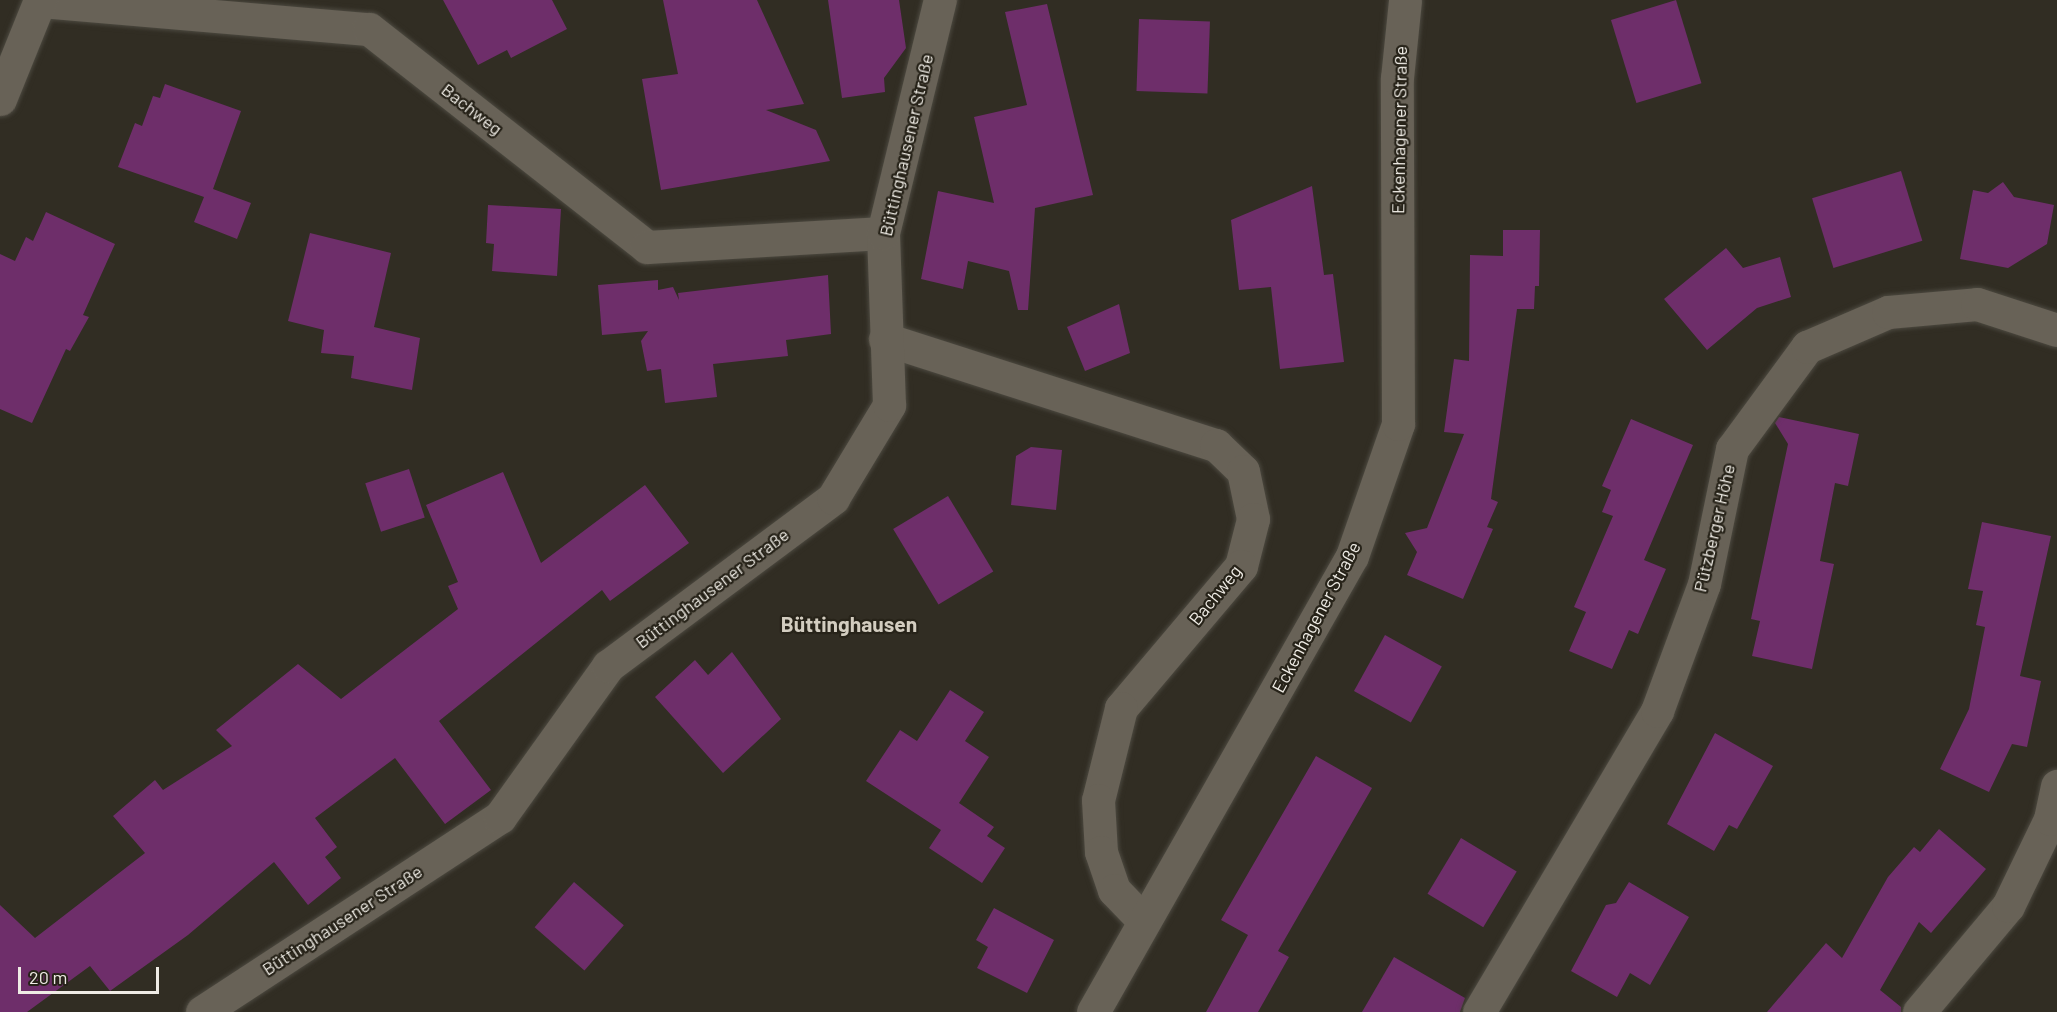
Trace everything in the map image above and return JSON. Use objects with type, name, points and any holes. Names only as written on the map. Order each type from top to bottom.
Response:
[{"type":"street","name":"Bachweg","points":[[40,0],[369,29],[647,247],[884,233]]},
{"type":"street","points":[[0,99],[40,0]]},
{"type":"street","name":"Büttinghausener Straße","points":[[202,1012],[500,817],[608,666],[832,498],[889,405],[885,339],[884,233],[940,0]]},
{"type":"street","name":"Eckenhagener Straße","points":[[1093,1012],[1143,920],[1352,556],[1398,424],[1397,78],[1405,0]]},
{"type":"street","name":"Pützberger Höhe","points":[[1479,1012],[1657,711],[1704,584],[1732,449],[1808,346],[1888,312],[1977,304],[2057,330]]},
{"type":"street","name":"Bachweg","points":[[885,339],[1216,445],[1243,471],[1253,519],[1241,566],[1121,708],[1098,800],[1101,852],[1114,890],[1143,920]]},
{"type":"street","points":[[1919,1012],[2008,906],[2050,819],[2057,786]]},
{"type":"building","points":[[443,0],[552,0],[567,29],[511,58],[507,50],[478,65]]},
{"type":"building","points":[[663,0],[757,0],[804,104],[766,110],[816,130],[830,161],[661,190],[642,79],[678,74]]},
{"type":"building","points":[[828,0],[899,0],[906,48],[884,78],[885,92],[842,98]]},
{"type":"building","points":[[1676,0],[1701,83],[1636,103],[1611,20]]},
{"type":"building","points":[[1047,4],[1093,195],[1035,208],[1028,310],[1018,310],[1009,271],[968,261],[963,289],[921,279],[938,191],[994,203],[974,117],[1027,105],[1005,12]]},
{"type":"building","points":[[1139,19],[1210,21],[1207,93],[1136,91]]},
{"type":"building","points":[[165,84],[241,111],[213,189],[251,203],[237,239],[194,222],[204,197],[118,167],[135,123],[142,126],[153,96],[160,98]]},
{"type":"building","points":[[1901,171],[1922,241],[1833,268],[1812,198]]},
{"type":"building","points":[[2003,182],[2014,197],[2054,205],[2047,244],[2008,268],[1960,259],[1973,190],[1988,193]]},
{"type":"building","points":[[1312,186],[1324,275],[1333,274],[1344,362],[1280,369],[1271,287],[1239,290],[1231,220]]},
{"type":"building","points":[[488,205],[561,209],[557,276],[492,271],[494,244],[486,243]]},
{"type":"building","points":[[46,212],[115,244],[83,315],[89,317],[70,351],[66,349],[32,423],[0,409],[0,254],[15,261],[26,237],[33,241]]},
{"type":"building","points":[[1503,230],[1540,230],[1539,286],[1535,286],[1534,309],[1517,309],[1491,499],[1498,502],[1487,527],[1493,529],[1463,599],[1407,575],[1417,552],[1405,533],[1427,528],[1464,434],[1444,432],[1454,359],[1469,361],[1470,255],[1503,256]]},
{"type":"building","points":[[310,233],[391,253],[374,327],[420,338],[412,390],[351,378],[354,356],[321,353],[324,330],[288,321]]},
{"type":"building","points":[[1726,248],[1743,268],[1780,257],[1791,297],[1757,308],[1707,350],[1664,299]]},
{"type":"building","points":[[828,275],[831,334],[786,340],[788,356],[713,364],[717,397],[665,403],[661,369],[647,371],[641,341],[648,331],[602,335],[598,285],[658,280],[658,290],[673,287],[679,300],[678,293]]},
{"type":"building","points":[[1119,304],[1130,353],[1085,371],[1067,327]]},
{"type":"building","points":[[1779,417],[1859,434],[1848,486],[1835,483],[1820,561],[1834,564],[1812,669],[1752,656],[1760,621],[1751,619],[1788,444],[1775,423]]},
{"type":"building","points":[[1631,419],[1693,445],[1644,560],[1666,569],[1638,634],[1629,630],[1612,669],[1569,651],[1586,612],[1574,607],[1613,516],[1602,512],[1611,490],[1602,486]]},
{"type":"building","points":[[1031,447],[1062,450],[1056,510],[1011,505],[1016,456]]},
{"type":"building","points":[[409,469],[425,518],[381,532],[365,483]]},
{"type":"building","points":[[503,472],[541,563],[645,485],[689,543],[610,601],[602,590],[439,721],[491,790],[445,824],[395,758],[315,818],[337,847],[325,857],[341,878],[308,905],[274,862],[188,935],[110,991],[90,966],[27,1012],[0,1012],[0,905],[35,938],[145,853],[113,816],[155,780],[163,790],[232,746],[216,730],[298,664],[341,699],[458,609],[448,586],[458,582],[426,505]]},
{"type":"building","points":[[948,496],[993,571],[938,604],[893,529]]},
{"type":"building","points":[[1982,522],[2051,536],[2020,676],[2041,681],[2027,747],[2012,744],[1989,792],[1940,769],[1969,709],[1985,627],[1976,625],[1983,591],[1968,589]]},
{"type":"building","points":[[1385,635],[1442,667],[1411,722],[1354,691]]},
{"type":"building","points":[[732,652],[781,719],[723,773],[655,697],[695,660],[708,675]]},
{"type":"building","points":[[950,690],[984,712],[965,741],[989,757],[959,803],[994,827],[987,836],[1005,848],[982,883],[929,848],[941,830],[866,781],[900,730],[917,741]]},
{"type":"building","points":[[1715,733],[1773,766],[1737,829],[1729,825],[1714,851],[1667,824]]},
{"type":"building","points":[[1316,756],[1372,788],[1278,951],[1289,957],[1258,1012],[1206,1012],[1248,935],[1221,920]]},
{"type":"building","points":[[1939,829],[1986,869],[1931,933],[1919,922],[1880,990],[1901,1007],[1901,1012],[1767,1012],[1826,943],[1842,958],[1888,877],[1914,847],[1920,852]]},
{"type":"building","points":[[1461,838],[1517,871],[1483,927],[1428,894]]},
{"type":"building","points":[[574,882],[624,925],[584,971],[535,927]]},
{"type":"building","points":[[1629,882],[1689,917],[1650,985],[1630,973],[1617,997],[1571,971],[1606,905],[1616,903]]},
{"type":"building","points":[[994,908],[1054,940],[1027,993],[977,968],[988,947],[976,940]]},
{"type":"building","points":[[1394,957],[1465,998],[1460,1012],[1362,1012]]},
{"type":"district","name":"Büttinghausen","points":[[849,624]]}]
